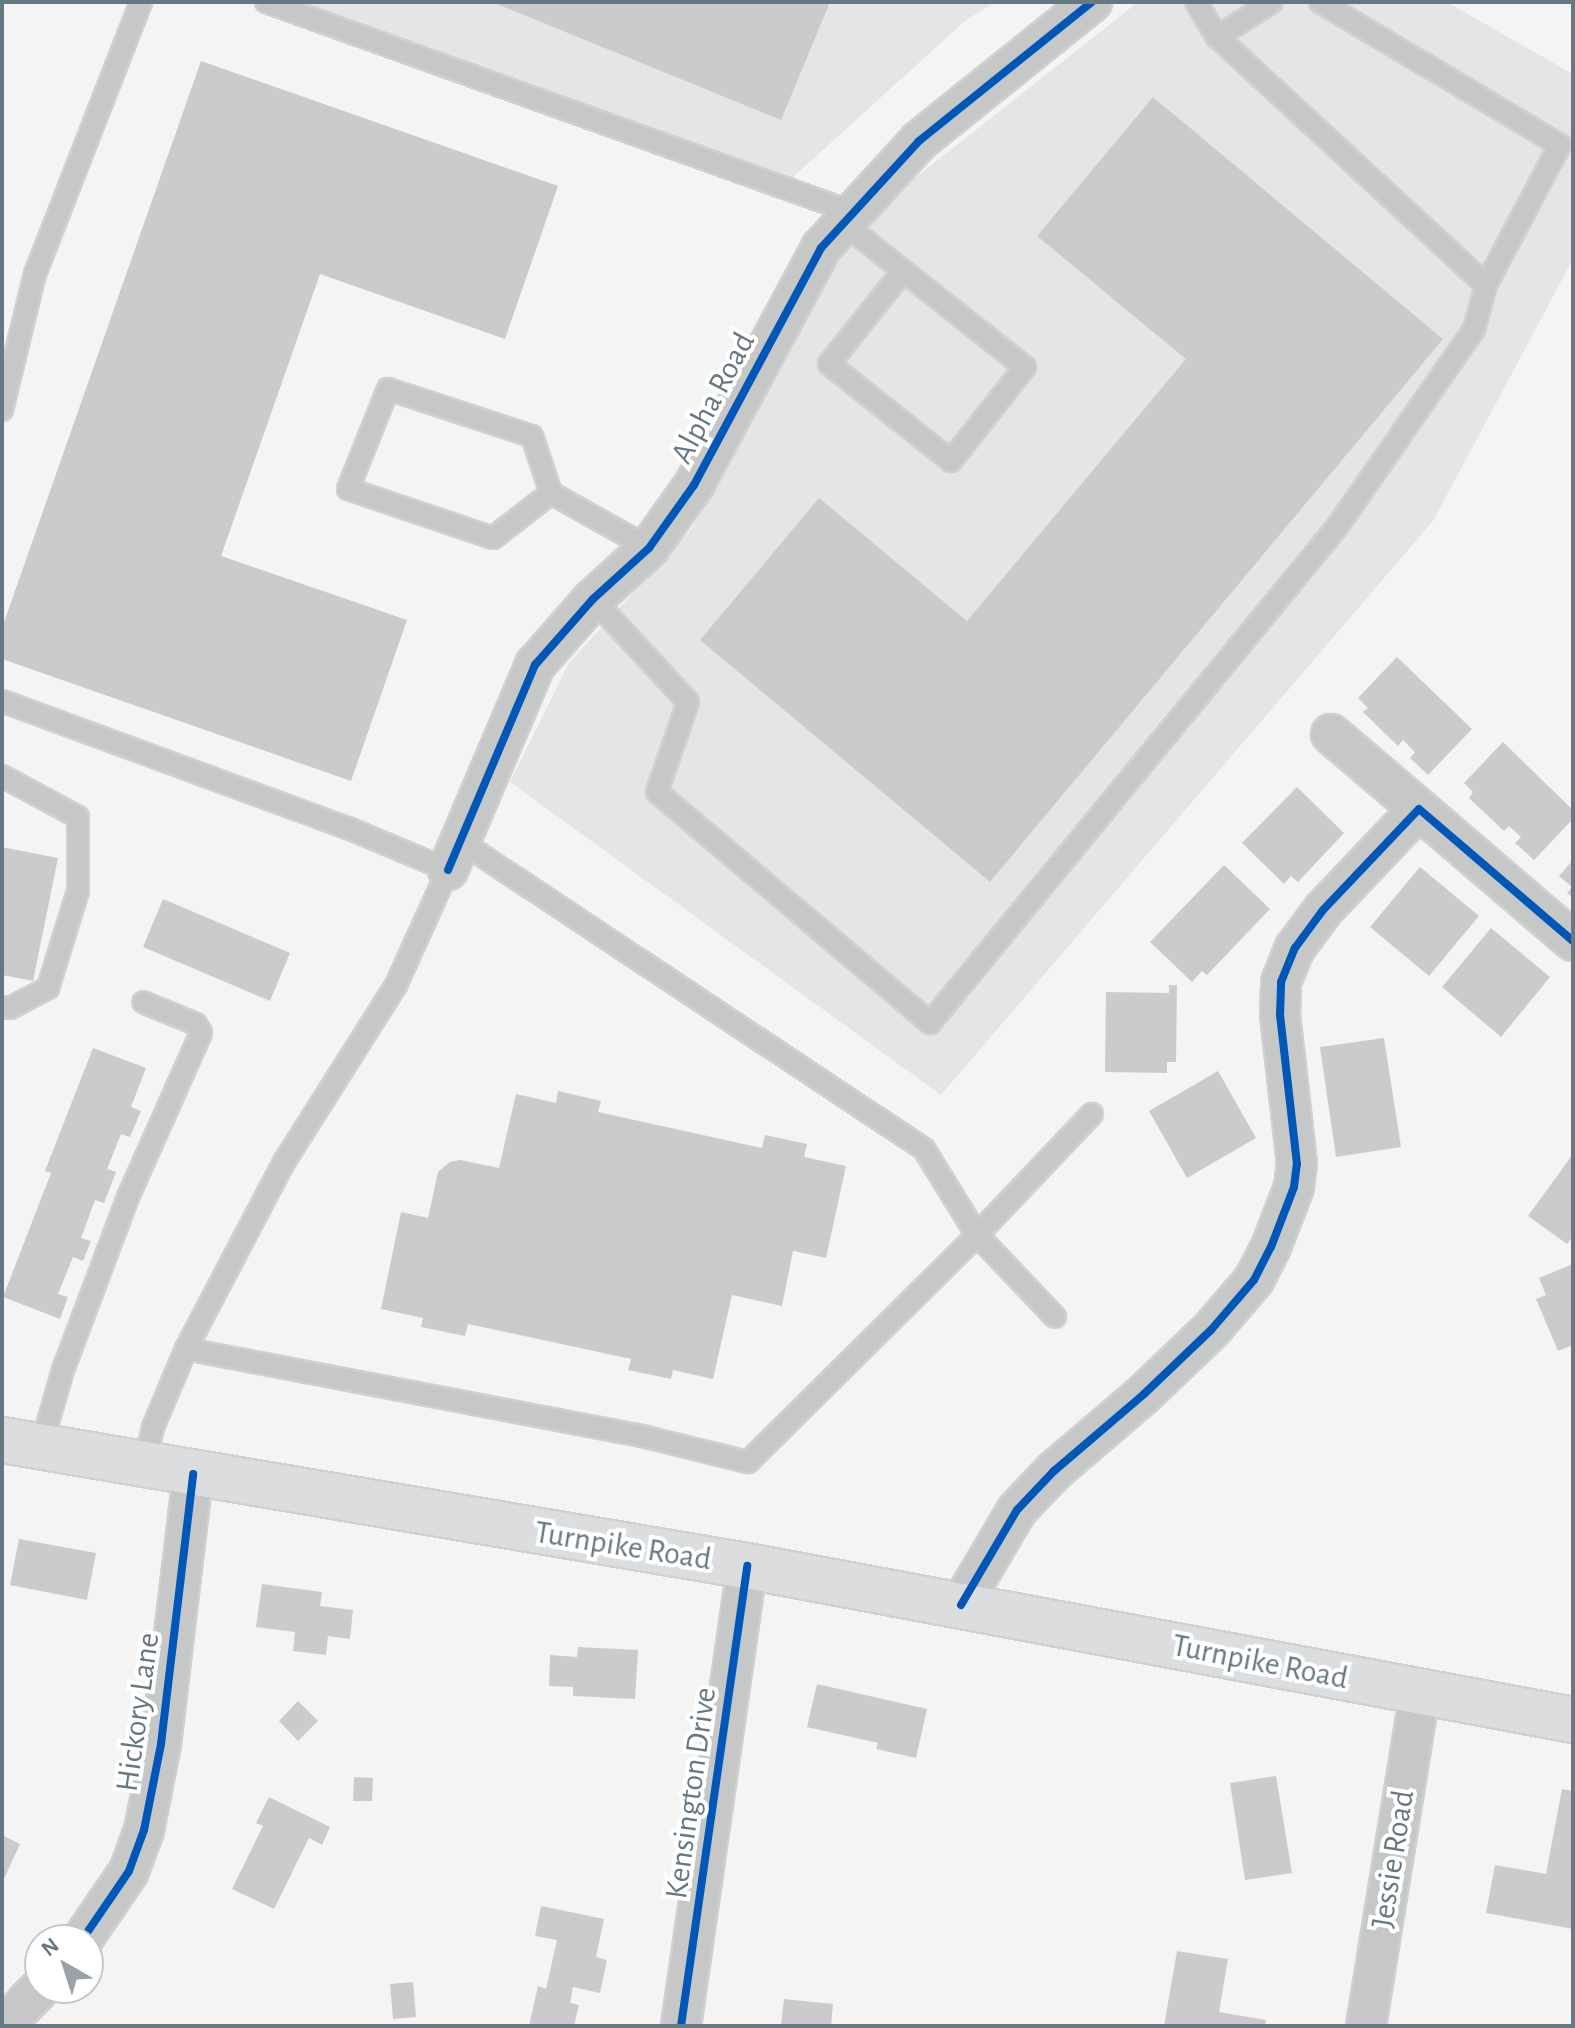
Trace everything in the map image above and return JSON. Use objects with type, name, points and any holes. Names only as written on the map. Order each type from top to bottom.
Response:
[{"type":"main road","name":"Turnpike Road","points":[[22,1443],[747,1566],[1573,1720]]},
{"type":"street","name":"Alpha Road","points":[[454,856],[535,665],[593,599],[649,548],[694,485],[821,248],[919,141],[1092,2]]},
{"type":"street","points":[[1331,734],[1573,941]]},
{"type":"street","points":[[961,1605],[1005,1524],[1031,1493],[1184,1357],[1254,1280],[1286,1213],[1296,1176],[1297,1151],[1280,1015],[1283,973],[1304,935],[1323,910],[1419,809]]},
{"type":"street","name":"Hickory Lane","points":[[93,1924],[129,1871],[144,1830],[161,1744],[193,1474]]},
{"type":"street","name":"Kensington Drive","points":[[681,2026],[747,1566]]},
{"type":"street","name":"Jessie Road","points":[[1366,2026],[1420,1693]]},
{"type":"street","points":[[4,2026],[25,2004]]},
{"type":"lane","points":[[2,410],[35,274],[141,2]]},
{"type":"lane","points":[[266,2],[848,217],[903,271],[1025,367],[951,461],[829,364],[903,271]]},
{"type":"lane","points":[[1196,2],[1217,37],[1486,285]]},
{"type":"lane","points":[[1217,37],[1272,2]]},
{"type":"lane","points":[[593,599],[688,702],[657,792],[930,1023],[1337,527],[1474,329],[1486,285],[1560,145],[1320,2]]},
{"type":"lane","points":[[551,493],[493,538],[348,489],[388,389],[532,436],[551,493],[649,548]]},
{"type":"lane","points":[[2,701],[348,828],[454,856],[924,1149],[977,1235],[1055,1317]]},
{"type":"lane","points":[[2,776],[78,817],[78,891],[48,988],[10,1008],[2,1007]]},
{"type":"lane","points":[[145,1465],[153,1427],[186,1349],[284,1162],[396,985],[454,856]]},
{"type":"lane","points":[[22,1443],[63,1370],[123,1212],[201,1033],[196,1024],[143,1002]]},
{"type":"lane","points":[[186,1349],[646,1437],[748,1462],[977,1235],[1092,1114]]},
{"type":"shaded area","points":[[252,2],[995,2],[965,21],[781,188]]},
{"type":"shaded area","points":[[1138,2],[1447,2],[1573,74],[1573,259],[1433,521],[941,1095],[510,782],[569,663],[692,528],[824,279],[901,189]]},
{"type":"building","points":[[492,2],[830,2],[781,120]]},
{"type":"building","points":[[201,61],[558,186],[505,339],[320,274],[221,556],[407,620],[351,781],[2,659],[2,628]]},
{"type":"building","points":[[1153,97],[1443,339],[990,882],[700,640],[819,498],[967,621],[1186,359],[1037,236]]},
{"type":"building","points":[[1397,657],[1472,729],[1428,775],[1410,758],[1415,752],[1403,740],[1398,746],[1363,712],[1368,708],[1358,698]]},
{"type":"building","points":[[1503,742],[1573,810],[1573,819],[1534,860],[1515,843],[1521,837],[1509,826],[1504,831],[1469,798],[1473,792],[1464,783]]},
{"type":"building","points":[[1297,787],[1344,833],[1298,882],[1291,876],[1284,884],[1242,843]]},
{"type":"building","points":[[2,847],[58,858],[33,981],[2,975]]},
{"type":"building","points":[[1573,860],[1573,898],[1567,893],[1572,887],[1559,876]]},
{"type":"building","points":[[1224,865],[1270,909],[1207,975],[1202,971],[1192,982],[1150,942]]},
{"type":"building","points":[[1420,867],[1479,916],[1429,976],[1370,927]]},
{"type":"building","points":[[163,899],[290,953],[270,1001],[143,947]]},
{"type":"building","points":[[1491,928],[1550,977],[1501,1037],[1442,987]]},
{"type":"building","points":[[1169,985],[1177,985],[1176,1062],[1167,1062],[1167,1073],[1105,1072],[1106,992],[1169,993]]},
{"type":"building","points":[[1384,1038],[1401,1147],[1336,1157],[1320,1047]]},
{"type":"building","points":[[93,1048],[146,1068],[131,1107],[141,1111],[130,1137],[121,1134],[107,1169],[116,1172],[104,1203],[95,1200],[81,1238],[91,1241],[83,1261],[73,1257],[58,1294],[68,1297],[60,1319],[3,1297],[51,1173],[45,1171]]},
{"type":"building","points":[[1218,1071],[1256,1138],[1187,1178],[1149,1111]]},
{"type":"building","points":[[558,1091],[601,1101],[598,1112],[762,1148],[765,1135],[807,1144],[804,1157],[846,1166],[826,1258],[793,1251],[782,1306],[732,1295],[713,1379],[673,1370],[671,1379],[628,1370],[631,1359],[468,1324],[465,1336],[421,1327],[423,1318],[381,1309],[401,1212],[428,1218],[438,1172],[450,1162],[460,1160],[499,1168],[516,1094],[556,1103]]},
{"type":"building","points":[[1573,1154],[1573,1236],[1567,1244],[1528,1216]]},
{"type":"building","points":[[1573,1264],[1573,1345],[1558,1351],[1536,1299],[1546,1295],[1539,1278]]},
{"type":"building","points":[[19,1539],[96,1553],[87,1600],[10,1585]]},
{"type":"building","points":[[262,1584],[322,1592],[320,1606],[353,1610],[350,1639],[328,1636],[326,1655],[293,1651],[295,1632],[256,1627]]},
{"type":"building","points":[[578,1647],[638,1650],[635,1699],[573,1696],[573,1687],[549,1686],[550,1655],[577,1657]]},
{"type":"building","points":[[817,1684],[927,1709],[916,1758],[876,1749],[878,1743],[807,1727]]},
{"type":"building","points":[[298,1701],[318,1721],[298,1741],[279,1721]]},
{"type":"building","points":[[1276,1776],[1292,1873],[1245,1880],[1230,1783]]},
{"type":"building","points":[[354,1777],[373,1778],[372,1801],[353,1801]]},
{"type":"building","points":[[1562,1789],[1573,1791],[1573,1929],[1486,1913],[1495,1865],[1546,1874]]},
{"type":"building","points":[[269,1797],[330,1827],[322,1845],[309,1838],[274,1909],[232,1889],[263,1826],[256,1823]]},
{"type":"building","points":[[2,1835],[20,1844],[2,1883]]},
{"type":"building","points":[[541,1906],[604,1919],[596,1957],[607,1960],[600,1993],[573,1987],[570,2003],[579,2005],[574,2026],[529,2026],[538,1986],[546,1989],[557,1940],[535,1936]]},
{"type":"building","points":[[1177,1951],[1228,1959],[1219,2012],[1266,2020],[1265,2026],[1164,2026]]},
{"type":"building","points":[[413,1982],[416,2017],[393,2019],[390,1984]]},
{"type":"building","points":[[784,1999],[833,2004],[831,2026],[781,2026]]},
{"type":"cycle path","points":[[448,870],[535,665],[593,599],[649,548],[694,485],[821,248],[919,141],[1092,2]]},
{"type":"cycle path","points":[[961,1605],[1017,1510],[1054,1471],[1144,1394],[1211,1330],[1254,1280],[1271,1247],[1294,1187],[1297,1164],[1280,1015],[1281,982],[1295,948],[1323,910],[1419,809],[1573,941]]},
{"type":"cycle path","points":[[93,1924],[129,1871],[144,1830],[161,1744],[193,1474]]},
{"type":"cycle path","points":[[681,2026],[747,1566]]}]
